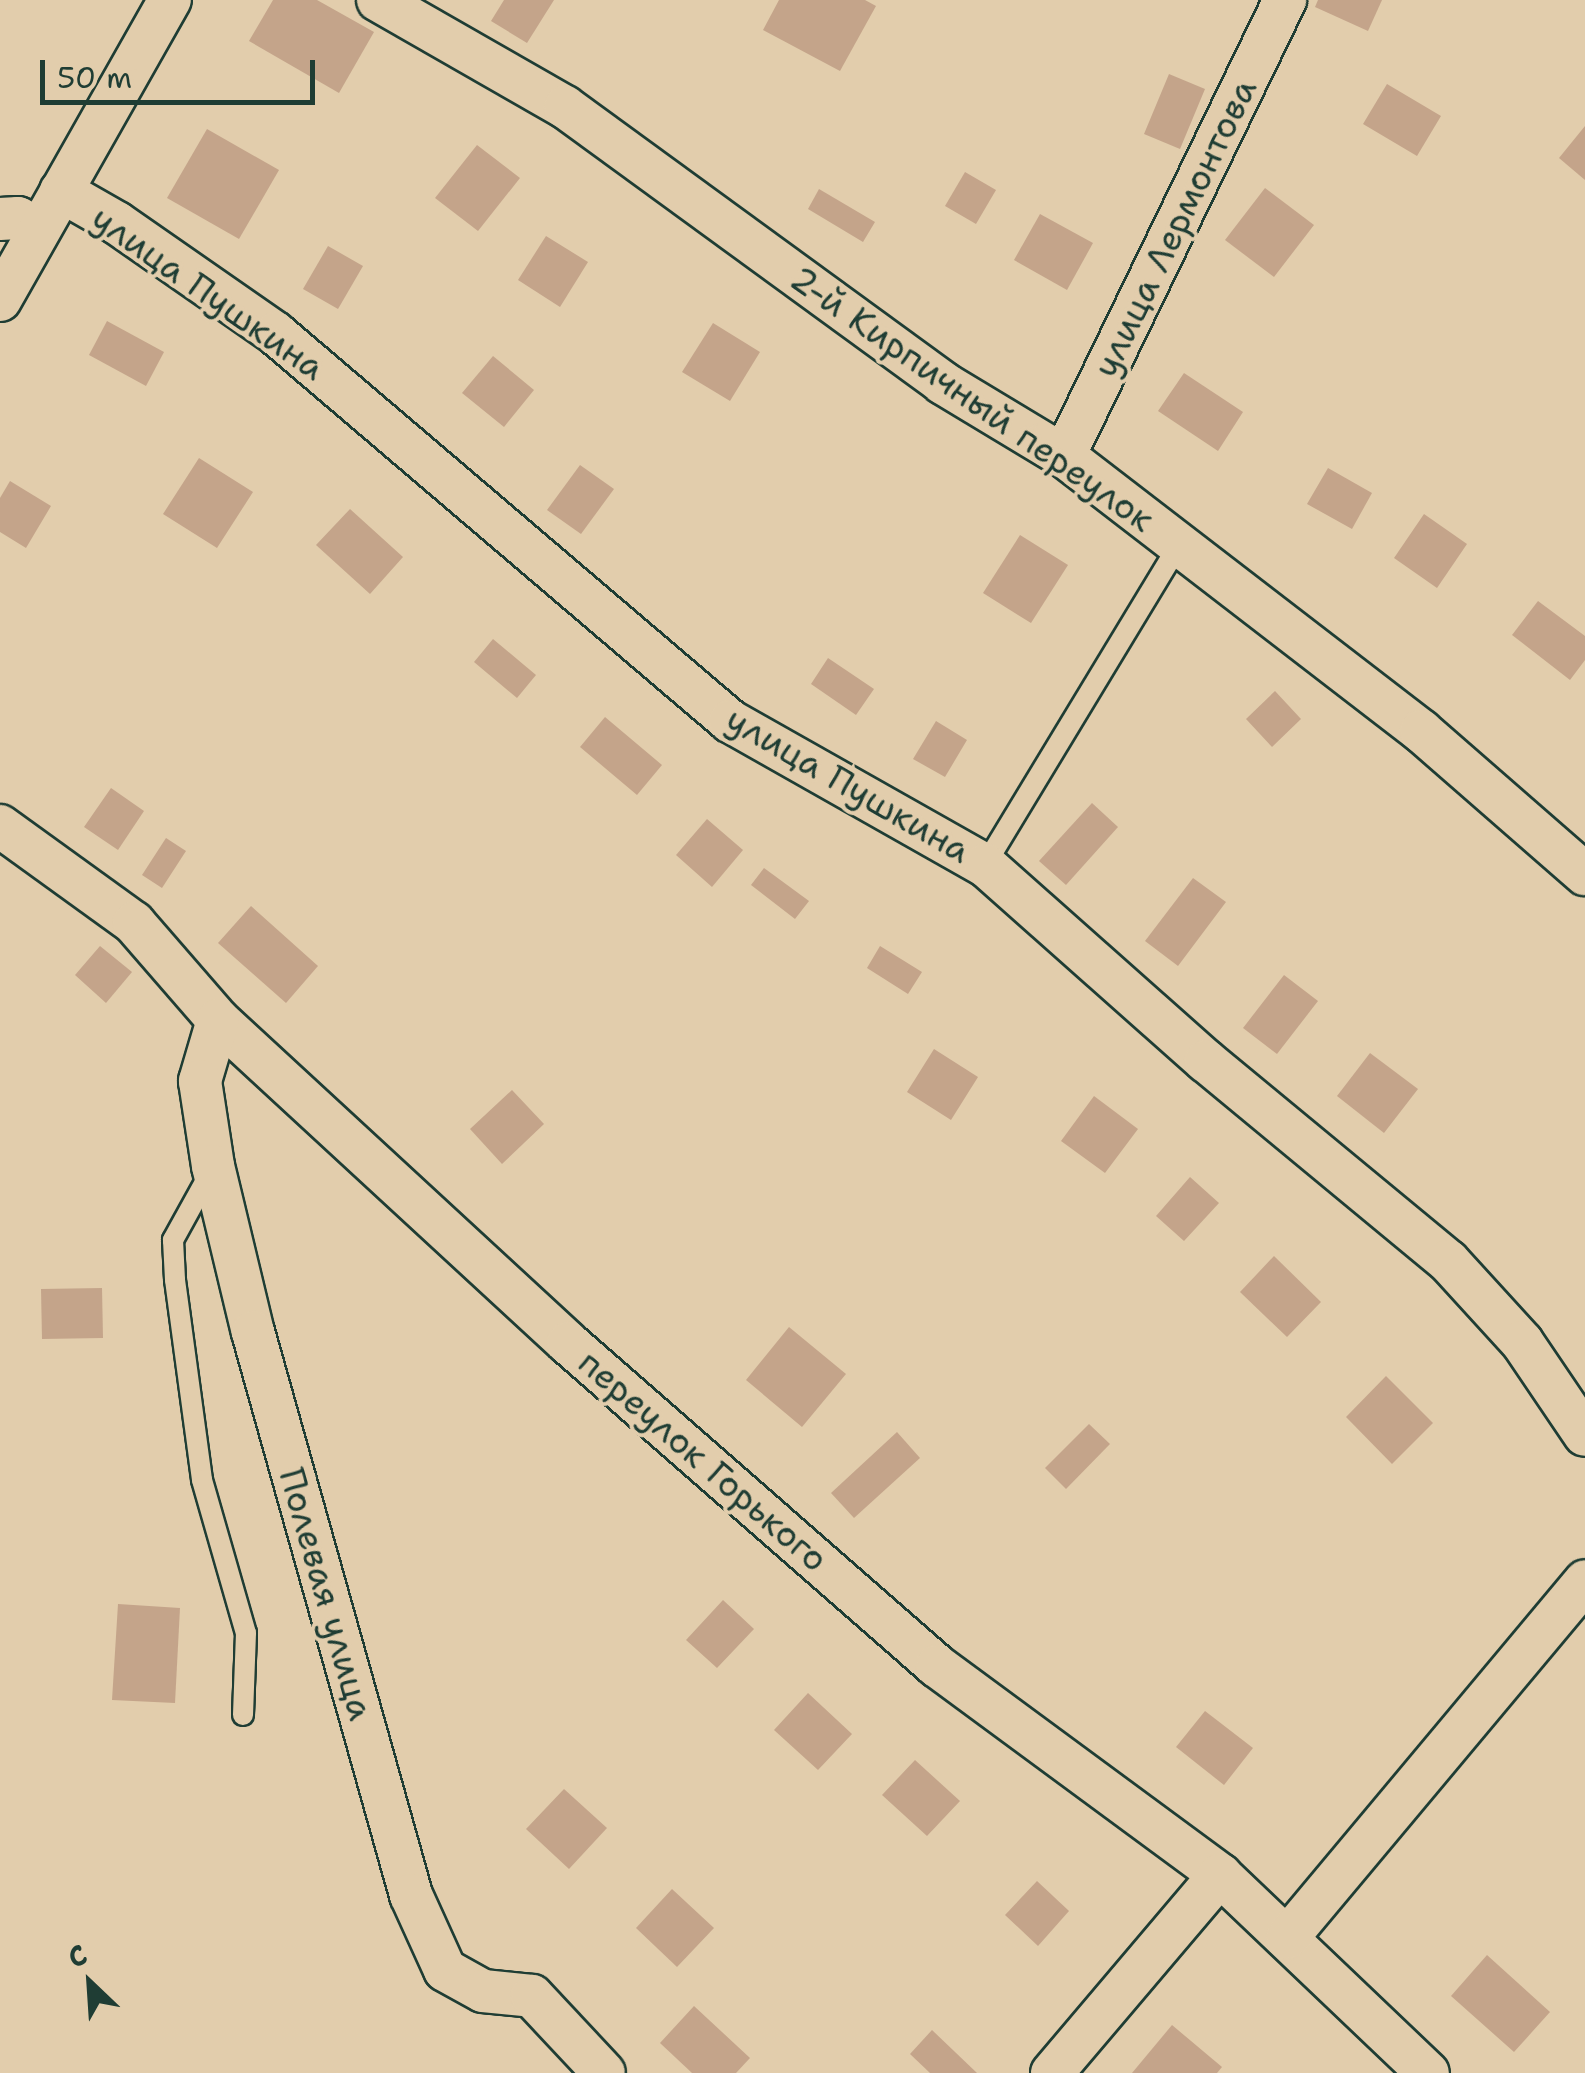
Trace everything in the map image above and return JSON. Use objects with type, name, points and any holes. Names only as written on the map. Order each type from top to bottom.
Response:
[{"type":"street","points":[[0,300],[20,224],[61,191],[170,0]]},
{"type":"street","name":"2-й Кирпичный переулок","points":[[378,0],[565,107],[944,382],[1064,456],[1422,731],[1585,874]]},
{"type":"street","name":"улица Лермонтова","points":[[1064,456],[1285,0]]},
{"type":"street","name":"улица Пушкина","points":[[61,191],[117,223],[275,332],[730,721],[985,865],[1206,1062],[1448,1261],[1522,1342],[1585,1435]]},
{"type":"street","name":"переулок Горького","points":[[0,826],[134,923],[218,1020],[568,1343],[936,1666],[1220,1875],[1428,2073]]},
{"type":"street","name":"Полевая улица","points":[[218,1020],[200,1081],[213,1166],[253,1332],[411,1895],[445,1970],[483,1990],[532,1996],[604,2073]]},
{"type":"street","points":[[1287,1938],[1585,1581]]},
{"type":"street","points":[[1052,2073],[1220,1875]]},
{"type":"lane","points":[[985,865],[1178,546]]},
{"type":"lane","points":[[213,1166],[173,1240],[175,1280],[202,1480],[246,1633],[243,1715]]},
{"type":"building","points":[[273,0],[317,0],[374,32],[339,93],[249,41]]},
{"type":"building","points":[[504,0],[554,0],[527,43],[491,21]]},
{"type":"building","points":[[779,0],[865,0],[876,6],[840,71],[763,30]]},
{"type":"building","points":[[1318,0],[1382,0],[1368,31],[1315,7]]},
{"type":"building","points":[[1169,74],[1205,89],[1180,149],[1144,134]]},
{"type":"building","points":[[1387,84],[1441,116],[1417,156],[1363,124]]},
{"type":"building","points":[[1585,126],[1585,180],[1559,158]]},
{"type":"building","points":[[207,129],[279,170],[239,239],[167,198]]},
{"type":"building","points":[[477,145],[520,178],[478,231],[435,198]]},
{"type":"building","points":[[965,172],[996,190],[976,224],[945,206]]},
{"type":"building","points":[[1265,188],[1314,225],[1274,277],[1225,240]]},
{"type":"building","points":[[819,189],[875,222],[863,242],[808,209]]},
{"type":"building","points":[[1040,214],[1093,243],[1067,290],[1014,260]]},
{"type":"building","points":[[546,236],[588,262],[560,307],[518,280]]},
{"type":"building","points":[[328,246],[363,266],[338,309],[303,289]]},
{"type":"building","points":[[107,321],[164,352],[146,386],[89,355]]},
{"type":"building","points":[[713,323],[760,352],[730,401],[682,372]]},
{"type":"building","points":[[493,356],[534,390],[504,427],[462,393]]},
{"type":"building","points":[[1184,373],[1243,412],[1218,451],[1158,411]]},
{"type":"building","points":[[199,458],[253,492],[217,548],[163,514]]},
{"type":"building","points":[[580,465],[614,489],[581,534],[547,510]]},
{"type":"building","points":[[1328,468],[1372,493],[1352,529],[1307,504]]},
{"type":"building","points":[[10,481],[51,506],[26,548],[0,532],[0,498]]},
{"type":"building","points":[[350,509],[403,557],[370,594],[316,545]]},
{"type":"building","points":[[1424,514],[1467,544],[1437,588],[1394,558]]},
{"type":"building","points":[[1020,535],[1068,565],[1031,623],[983,593]]},
{"type":"building","points":[[1538,601],[1585,636],[1585,660],[1570,680],[1512,635]]},
{"type":"building","points":[[493,639],[536,675],[517,698],[474,662]]},
{"type":"building","points":[[828,658],[874,689],[856,715],[811,684]]},
{"type":"building","points":[[1275,691],[1301,719],[1272,747],[1246,719]]},
{"type":"building","points":[[605,717],[662,765],[637,795],[580,747]]},
{"type":"building","points":[[936,721],[967,740],[945,777],[913,759]]},
{"type":"building","points":[[111,788],[144,811],[118,850],[84,827]]},
{"type":"building","points":[[1092,803],[1118,827],[1066,885],[1039,861]]},
{"type":"building","points":[[707,819],[743,850],[712,887],[676,855]]},
{"type":"building","points":[[166,838],[186,851],[162,888],[142,875]]},
{"type":"building","points":[[764,868],[809,901],[795,919],[751,885]]},
{"type":"building","points":[[1193,878],[1226,902],[1178,966],[1145,941]]},
{"type":"building","points":[[251,906],[318,966],[286,1003],[218,943]]},
{"type":"building","points":[[100,946],[132,972],[106,1003],[75,975]]},
{"type":"building","points":[[880,946],[922,972],[908,994],[867,968]]},
{"type":"building","points":[[1284,975],[1318,1001],[1277,1054],[1243,1028]]},
{"type":"building","points":[[934,1049],[978,1077],[951,1120],[907,1092]]},
{"type":"building","points":[[1370,1053],[1418,1089],[1384,1133],[1337,1096]]},
{"type":"building","points":[[512,1090],[544,1124],[502,1164],[470,1129]]},
{"type":"building","points":[[1094,1096],[1138,1129],[1105,1173],[1061,1141]]},
{"type":"building","points":[[1190,1177],[1219,1203],[1184,1241],[1156,1216]]},
{"type":"building","points":[[1274,1256],[1321,1302],[1287,1337],[1240,1292]]},
{"type":"building","points":[[102,1288],[103,1338],[42,1339],[41,1289]]},
{"type":"building","points":[[789,1327],[846,1374],[802,1427],[746,1380]]},
{"type":"building","points":[[1386,1376],[1433,1423],[1392,1464],[1346,1417]]},
{"type":"building","points":[[1089,1424],[1110,1444],[1066,1489],[1045,1468]]},
{"type":"building","points":[[897,1432],[920,1458],[854,1518],[831,1493]]},
{"type":"building","points":[[723,1600],[754,1629],[717,1668],[686,1640]]},
{"type":"building","points":[[118,1604],[180,1608],[175,1703],[112,1700]]},
{"type":"building","points":[[808,1693],[852,1734],[818,1770],[774,1730]]},
{"type":"building","points":[[1205,1711],[1253,1748],[1224,1785],[1176,1747]]},
{"type":"building","points":[[915,1760],[960,1801],[927,1836],[882,1795]]},
{"type":"building","points":[[564,1789],[607,1828],[569,1869],[526,1829]]},
{"type":"building","points":[[1037,1881],[1069,1911],[1038,1946],[1005,1915]]},
{"type":"building","points":[[672,1889],[714,1928],[677,1967],[636,1928]]},
{"type":"building","points":[[1487,1955],[1550,2012],[1514,2052],[1451,1996]]},
{"type":"building","points":[[694,2006],[750,2058],[736,2073],[692,2073],[660,2043]]},
{"type":"building","points":[[1172,2025],[1222,2067],[1217,2073],[1132,2073]]},
{"type":"building","points":[[932,2030],[977,2073],[930,2073],[910,2054]]}]
